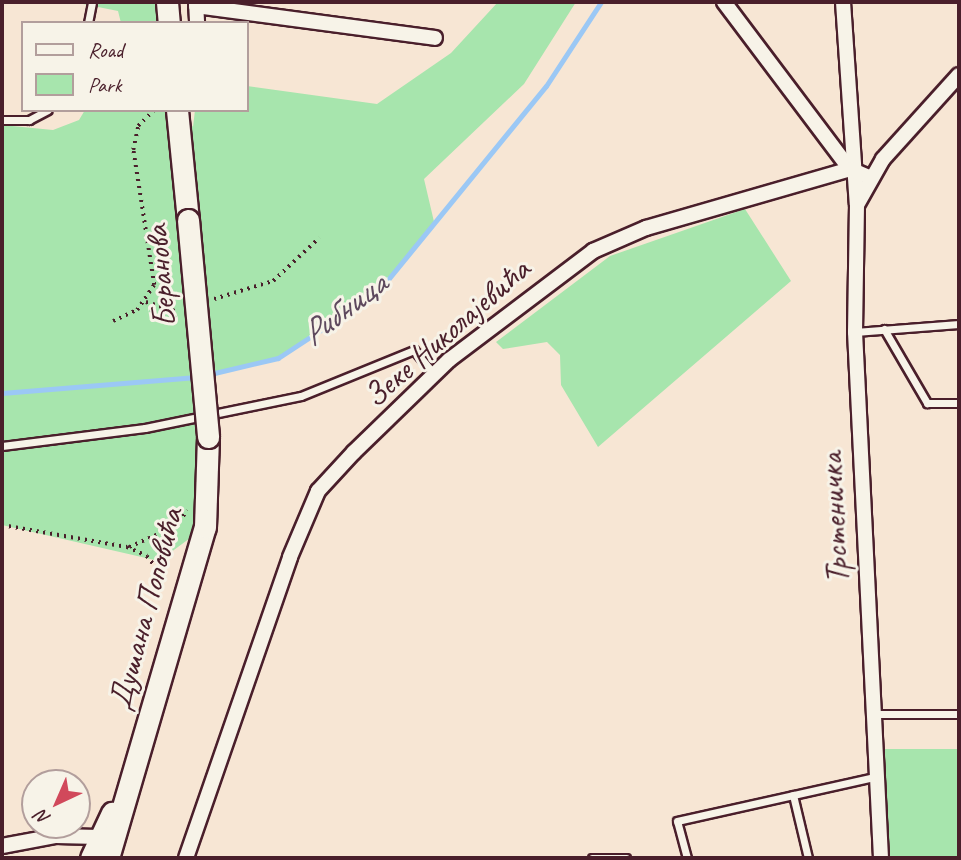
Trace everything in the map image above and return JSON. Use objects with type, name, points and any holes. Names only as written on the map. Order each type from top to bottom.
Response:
[{"type":"main road","points":[[167,2],[169,21]]},
{"type":"main road","name":"Беранова","points":[[177,112],[208,437]]},
{"type":"main road","name":"Душана Поповића","points":[[108,858],[124,793],[205,527],[208,437]]},
{"type":"main road","name":"Душана Поповића","points":[[91,858],[99,837],[124,793]]},
{"type":"street","points":[[724,2],[850,169],[869,177],[959,75]]},
{"type":"street","points":[[843,2],[850,169],[857,205]]},
{"type":"street","points":[[196,4],[435,38]]},
{"type":"street","name":"Зеке Николајевића","points":[[186,858],[216,754],[318,491],[437,377],[449,360],[593,251],[646,228],[850,169]]},
{"type":"street","name":"Трстеничка","points":[[869,177],[857,205],[855,332],[881,858]]},
{"type":"street","points":[[2,846],[56,836],[99,837]]},
{"type":"lane","points":[[88,21],[92,2]]},
{"type":"lane","points":[[2,120],[29,120],[44,112]]},
{"type":"lane","points":[[855,332],[959,324]]},
{"type":"lane","points":[[884,330],[927,403],[959,403]]},
{"type":"lane","points":[[2,446],[145,428],[301,396],[414,350],[437,377]]},
{"type":"lane","points":[[874,714],[959,714]]},
{"type":"lane","points":[[687,858],[677,821],[878,776]]},
{"type":"lane","points":[[793,795],[808,858]]},
{"type":"lane","points":[[592,858],[626,858]]},
{"type":"path","points":[[113,321],[146,302],[154,278],[133,150],[138,127],[151,112]]},
{"type":"path","points":[[208,301],[273,281],[319,238]]},
{"type":"path","points":[[146,302],[182,310]]},
{"type":"path","points":[[127,547],[174,527],[193,503]]},
{"type":"path","points":[[2,526],[127,547],[162,570],[173,594]]},
{"type":"green space","points":[[73,2],[167,2],[169,21],[120,21],[118,11]]},
{"type":"green space","points":[[498,2],[576,2],[524,84],[424,179],[435,226],[377,293],[278,358],[196,377],[205,527],[159,561],[2,525],[2,125],[53,130],[79,120],[84,112],[183,112],[193,127],[195,112],[248,112],[248,86],[377,104],[451,53]]},
{"type":"green space","points":[[745,209],[791,281],[598,447],[561,385],[560,355],[547,342],[503,349],[496,342],[610,256]]},
{"type":"green space","points":[[876,749],[959,749],[959,858],[876,858]]},
{"type":"waterway","name":"Рибница","points":[[206,375],[278,358],[377,293],[546,86],[601,2]]},
{"type":"waterway","name":"Рибница","points":[[2,393],[196,377]]}]
